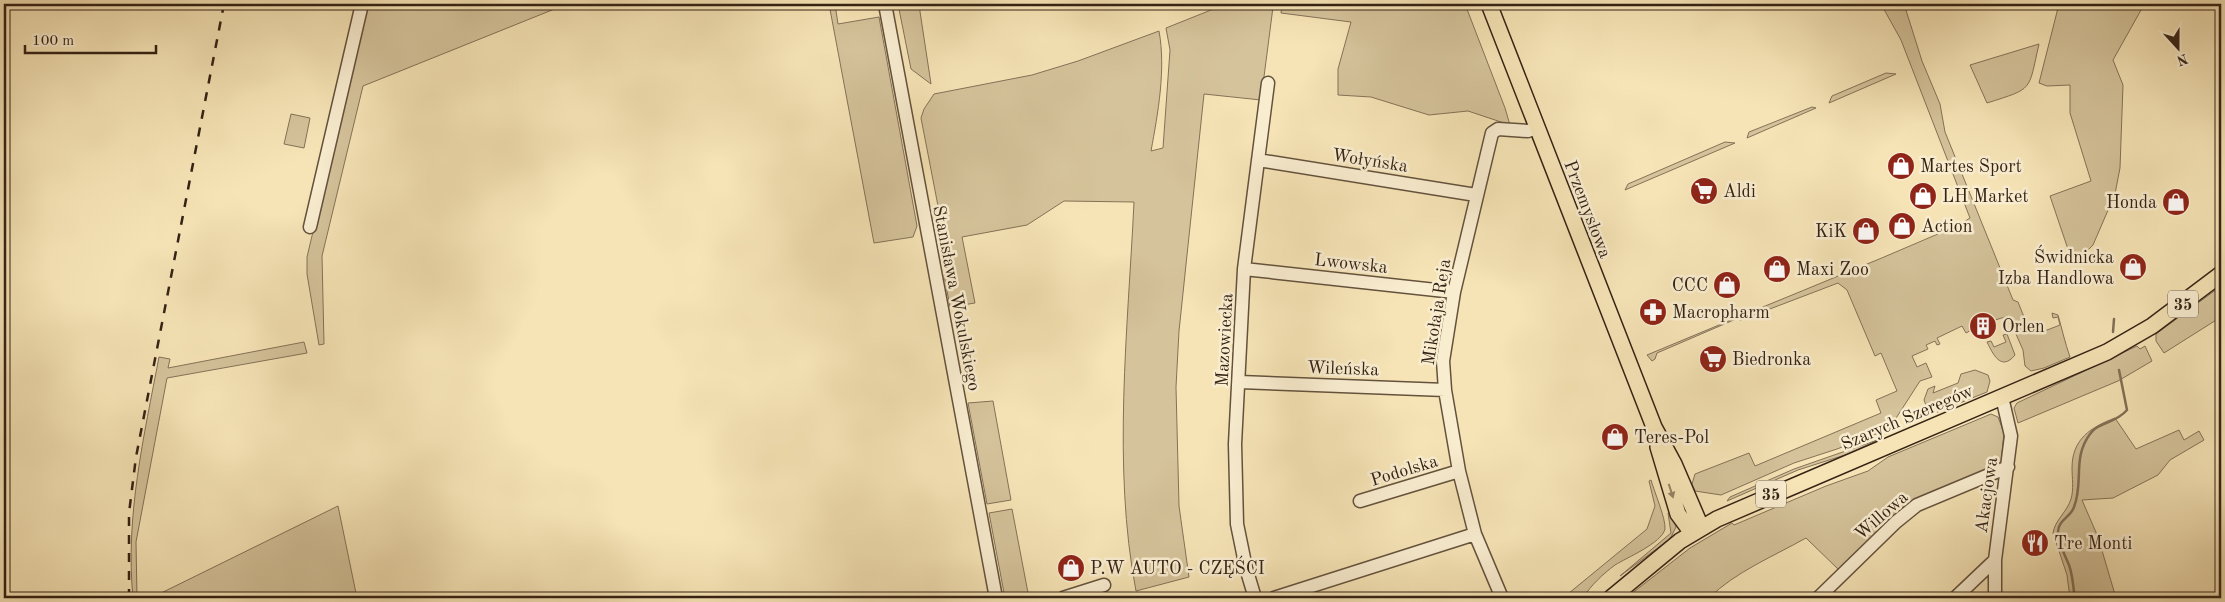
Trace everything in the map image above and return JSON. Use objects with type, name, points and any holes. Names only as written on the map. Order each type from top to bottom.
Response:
[{"type":"main road","name":"Przemysłowa","points":[[1488,4],[1654,427],[1674,464],[1697,530]]},
{"type":"main road","name":"Szarych Szeregów","points":[[1611,598],[1697,530],[1762,498],[2120,345],[2152,326],[2221,274]]},
{"type":"street","points":[[310,227],[362,4]]},
{"type":"street","name":"Stanisława Wokulskiego","points":[[885,4],[996,598]]},
{"type":"street","name":"Mazowiecka","points":[[1255,598],[1237,524],[1235,444],[1240,382],[1244,269],[1268,83]]},
{"type":"street","name":"Mikołaja Reja","points":[[1502,598],[1475,534],[1459,471],[1445,390],[1443,361],[1454,292],[1492,133],[1498,129],[1528,131],[1537,128]]},
{"type":"street","name":"Wołyńska","points":[[1258,160],[1476,196]]},
{"type":"street","name":"Lwowska","points":[[1244,269],[1454,292]]},
{"type":"street","name":"Wileńska","points":[[1240,382],[1445,390]]},
{"type":"street","name":"Akacjowa","points":[[1995,598],[1994,560],[2008,467],[2010,436],[2002,397]]},
{"type":"street","name":"Willowa","points":[[1818,598],[1896,522],[1917,505],[2008,467]]},
{"type":"street","name":"Podolska","points":[[1360,502],[1459,471]]},
{"type":"street","points":[[1274,598],[1475,534]]},
{"type":"street","points":[[1955,598],[1994,560]]},
{"type":"street","points":[[1063,598],[1104,585]]},
{"type":"shaded area","points":[[367,4],[567,4],[363,86],[322,256],[324,344],[319,345],[307,274],[307,257]]},
{"type":"shaded area","points":[[829,4],[835,4],[838,24],[879,17],[917,226],[913,237],[874,243]]},
{"type":"shaded area","points":[[1226,4],[1272,4],[1273,7],[1261,100],[1204,94],[1179,331],[1176,387],[1179,506],[1189,577],[1136,591],[1129,544],[1123,446],[1134,202],[1064,201],[1027,225],[962,237],[975,303],[950,307],[944,275],[951,273],[921,118],[924,109],[934,94],[1032,75],[1078,61],[1159,31],[1162,60],[1161,76],[1151,151],[1163,148],[1170,50],[1166,28]]},
{"type":"shaded area","points":[[1282,4],[1465,4],[1510,125],[1468,111],[1429,115],[1371,97],[1338,95],[1338,69],[1351,22],[1281,13]]},
{"type":"shaded area","points":[[1881,4],[1904,4],[1922,61],[1940,104],[1945,132],[2013,300],[2018,302],[2028,327],[2038,323],[2042,332],[2060,325],[2058,317],[2053,318],[2052,313],[2058,315],[2070,357],[2044,368],[2031,371],[2025,366],[2023,350],[2008,316],[1992,321],[1990,318],[1972,325],[1973,329],[1966,333],[1962,326],[1937,338],[1940,344],[1937,345],[1935,341],[1926,345],[1928,349],[1912,356],[1917,367],[1926,363],[1932,377],[1920,381],[1889,429],[1794,463],[1721,495],[1695,491],[1692,484],[1695,474],[1749,453],[1755,466],[1881,413],[1876,400],[1897,391],[1881,353],[1875,356],[1847,290],[1838,283],[1741,320],[1736,319],[1657,353],[1652,361],[1647,355],[1920,242],[1959,225],[1970,218],[1901,40]]},
{"type":"shaded area","points":[[2059,4],[2130,4],[2141,10],[2113,60],[2123,85],[2120,168],[2115,194],[2093,245],[2080,258],[2072,261],[2050,196],[2091,181],[2070,113],[2070,85],[2047,86],[2039,83]]},
{"type":"shaded area","points":[[919,5],[931,84],[911,69],[899,9]]},
{"type":"shaded area","points":[[2039,44],[2033,71],[2026,86],[2013,94],[1987,103],[1970,65]]},
{"type":"shaded area","points":[[1886,73],[1896,74],[1829,103],[1832,96]]},
{"type":"shaded area","points":[[1812,107],[1816,108],[1747,138],[1749,132]]},
{"type":"shaded area","points":[[291,114],[310,118],[304,148],[284,144]]},
{"type":"shaded area","points":[[1725,142],[1735,143],[1625,190],[1628,184]]},
{"type":"shaded area","points":[[2221,286],[2221,317],[2164,353],[2156,341],[2156,334]]},
{"type":"shaded area","points":[[2007,334],[2015,355],[2010,360],[2002,362],[1995,356],[1987,342],[1991,341],[1994,347],[2006,342],[2003,335]]},
{"type":"shaded area","points":[[304,342],[307,353],[167,378],[136,542],[137,598],[133,598],[131,568],[132,537],[137,477],[159,357],[170,359],[168,368]]},
{"type":"shaded area","points":[[2137,346],[2140,349],[2145,346],[2152,361],[2118,381],[2018,423],[2014,408],[2017,403]]},
{"type":"shaded area","points":[[1975,370],[1988,375],[1990,381],[1987,392],[1930,415],[1924,400],[1928,389],[1935,386],[1933,393],[1958,383],[1961,374]]},
{"type":"shaded area","points":[[993,401],[1011,500],[987,504],[968,403]]},
{"type":"shaded area","points":[[1991,414],[1998,417],[2004,433],[2001,464],[1922,498],[1839,570],[1806,538],[1743,572],[1709,598],[1626,598],[1690,548],[1732,523],[1734,525],[1826,486],[1868,471],[1888,457]]},
{"type":"shaded area","points":[[2115,418],[2136,449],[2179,430],[2184,440],[2199,431],[2204,440],[2170,460],[2158,475],[2113,498],[2082,500],[2098,537],[2116,598],[2070,598],[2067,575],[2053,533],[2054,528],[2071,499],[2075,449],[2091,430]]},
{"type":"shaded area","points":[[1880,439],[1848,454],[1798,470],[1727,501],[1730,497],[1794,469]]},
{"type":"shaded area","points":[[1651,480],[1664,519],[1665,529],[1662,534],[1651,545],[1611,568],[1593,584],[1583,598],[1563,598],[1647,529],[1655,506],[1649,481]]},
{"type":"shaded area","points":[[338,506],[357,598],[151,598]]},
{"type":"shaded area","points":[[1012,509],[1029,598],[1005,598],[989,513]]},
{"type":"shaded area","points":[[1671,510],[1676,527],[1670,539],[1620,576],[1671,533],[1668,513]]},
{"type":"waterway","points":[[2151,9],[2153,4]]},
{"type":"waterway","points":[[2113,332],[2114,319]]},
{"type":"waterway","points":[[2075,598],[2070,569],[2059,540],[2058,532],[2060,524],[2074,507],[2077,498],[2081,452],[2090,434],[2097,427],[2117,418],[2127,410],[2119,370]]},
{"type":"railway","points":[[129,598],[129,513],[136,457],[224,4]]},
{"type":"place","name":"Martes Sport","points":[[1901,166]]},
{"type":"place","name":"Aldi","points":[[1704,191]]},
{"type":"place","name":"LH Market","points":[[1923,196]]},
{"type":"place","name":"Honda","points":[[2176,202]]},
{"type":"place","name":"Action","points":[[1902,226]]},
{"type":"place","name":"KiK","points":[[1866,231]]},
{"type":"place","name":"Świdnicka Izba Handlowa","points":[[2133,267]]},
{"type":"place","name":"Maxi Zoo","points":[[1777,269]]},
{"type":"place","name":"CCC","points":[[1727,285]]},
{"type":"place","name":"Macropharm","points":[[1653,312]]},
{"type":"place","name":"Orlen","points":[[1983,326]]},
{"type":"place","name":"Biedronka","points":[[1713,359]]},
{"type":"place","name":"Teres-Pol","points":[[1615,437]]},
{"type":"place","name":"Tre Monti","points":[[2035,543]]},
{"type":"place","name":"P.W AUTO - CZĘŚCI","points":[[1071,568]]}]
